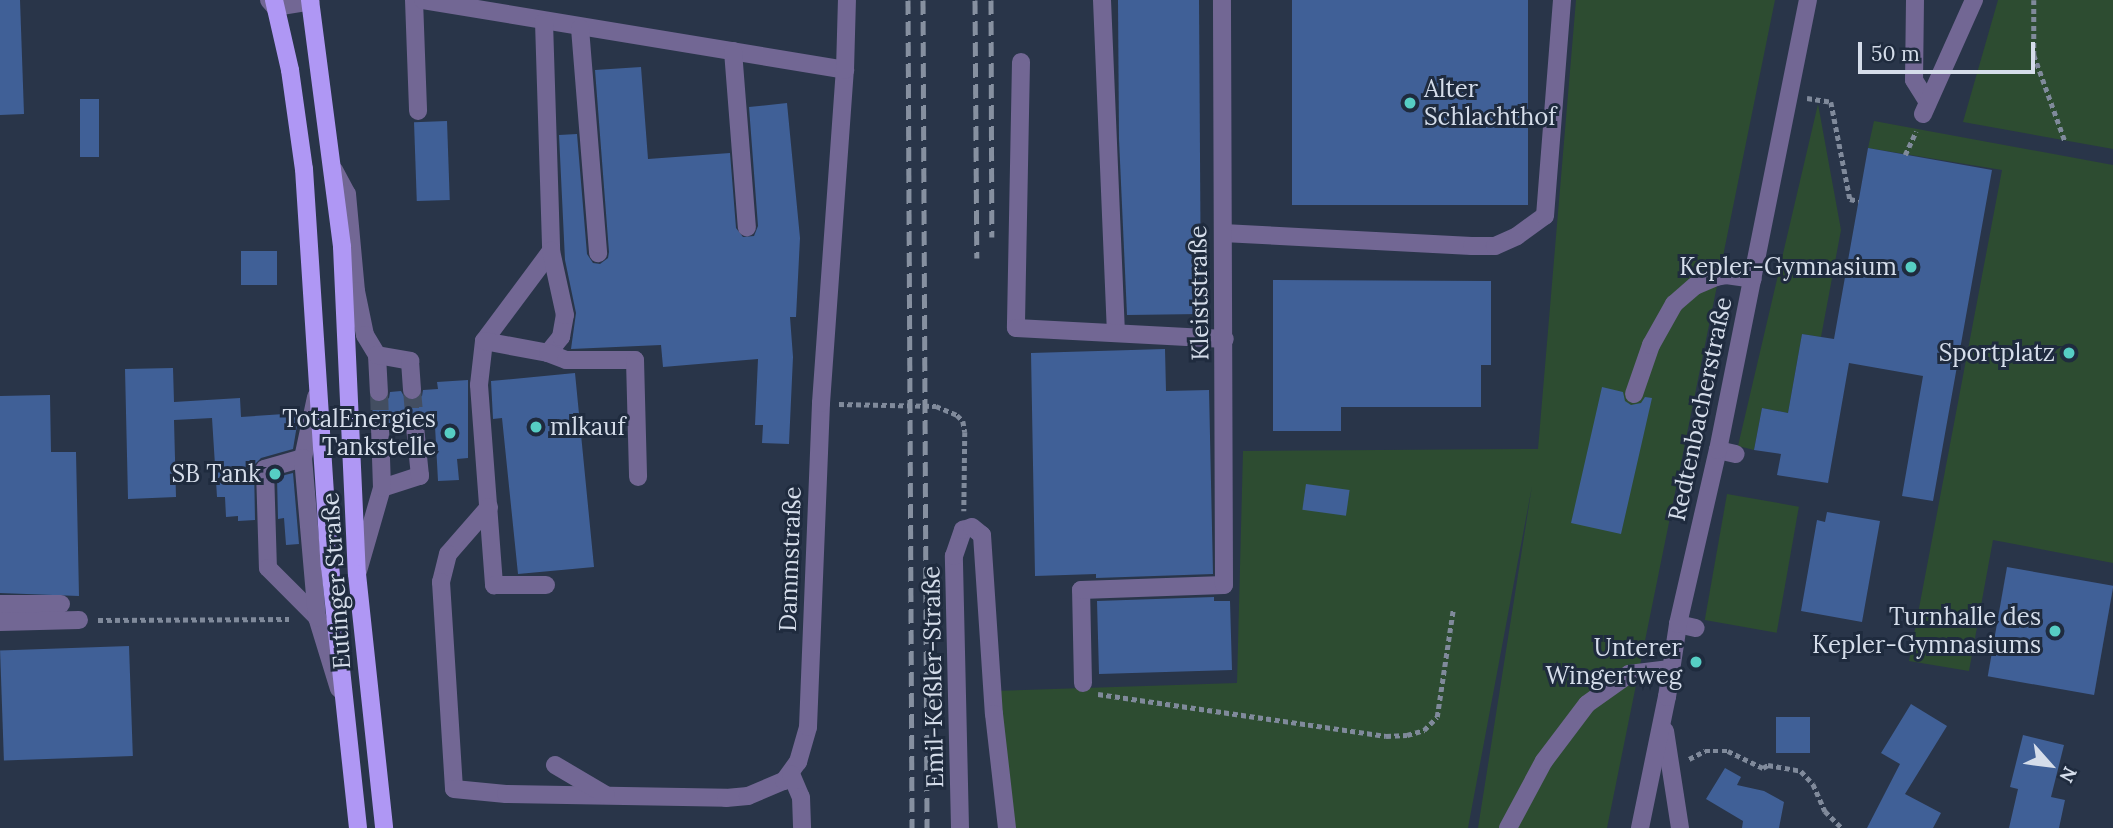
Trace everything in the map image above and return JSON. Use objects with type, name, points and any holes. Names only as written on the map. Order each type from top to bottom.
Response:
[{"type":"main road","name":"Eutinger Straße","points":[[311,1],[342,247],[357,574],[384,828]]},
{"type":"main road","name":"Eutinger Straße","points":[[273,2],[297,114],[311,249],[330,566],[358,828]]},
{"type":"main road","points":[[311,249],[342,247]]},
{"type":"street","points":[[414,0],[418,111]]},
{"type":"street","points":[[423,0],[845,70]]},
{"type":"street","name":"Dammstraße","points":[[791,774],[804,748],[808,727],[821,403],[845,70],[847,0]]},
{"type":"street","points":[[1102,0],[1116,333]]},
{"type":"street","name":"Kleiststraße","points":[[1083,683],[1081,590],[1224,584],[1222,0]]},
{"type":"street","points":[[1223,233],[1472,246],[1495,246],[1517,236],[1545,216],[1562,0]]},
{"type":"street","name":"Redtenbacherstraße","points":[[1640,828],[1667,697],[1678,624],[1753,279],[1808,0]]},
{"type":"street","points":[[1915,0],[1914,80],[1925,108],[1974,0]]},
{"type":"street","points":[[273,2],[311,1]]},
{"type":"street","points":[[544,22],[551,251],[565,314],[561,337],[548,353]]},
{"type":"street","points":[[580,27],[598,253]]},
{"type":"street","points":[[733,51],[747,227]]},
{"type":"street","points":[[1021,62],[1016,328],[1225,340]]},
{"type":"street","points":[[334,170],[347,194],[356,291],[365,335],[377,355],[379,392]]},
{"type":"street","points":[[546,584],[494,585],[479,385],[484,341],[551,251]]},
{"type":"street","points":[[1634,394],[1651,345],[1674,304],[1695,286],[1716,276],[1753,279]]},
{"type":"street","points":[[484,341],[548,353],[566,360],[635,360],[638,477]]},
{"type":"street","points":[[377,355],[410,361],[412,390]]},
{"type":"street","points":[[320,380],[303,458],[317,617],[345,711]]},
{"type":"street","points":[[382,488],[420,476],[415,427]]},
{"type":"street","points":[[357,574],[382,488],[380,429]]},
{"type":"street","points":[[1717,450],[1737,454]]},
{"type":"street","points":[[303,458],[265,469],[268,568],[317,617]]},
{"type":"street","points":[[489,507],[448,554],[441,582],[454,789],[506,794],[609,797],[748,796],[772,788],[791,774],[801,797],[802,828]]},
{"type":"street","points":[[963,530],[972,527],[982,535],[994,714],[1007,828]]},
{"type":"street","name":"Emil-Keßler-Straße","points":[[960,828],[954,556],[963,530]]},
{"type":"street","points":[[0,604],[61,604]]},
{"type":"street","points":[[0,622],[79,620]]},
{"type":"street","points":[[1678,624],[1696,628]]},
{"type":"street","points":[[1508,828],[1544,761],[1587,704],[1629,674],[1670,669]]},
{"type":"street","points":[[1667,697],[1664,720],[1680,828]]},
{"type":"street","points":[[555,765],[609,797]]},
{"type":"path","points":[[2034,0],[2034,55],[2065,141]]},
{"type":"path","points":[[1831,102],[1850,199],[1859,201]]},
{"type":"path","points":[[821,403],[936,406],[957,415],[965,432],[963,530]]},
{"type":"path","points":[[1083,683],[1098,694],[1386,736],[1407,735],[1424,730],[1437,718],[1453,610]]},
{"type":"path","points":[[79,620],[282,619]]},
{"type":"path","points":[[1672,783],[1688,759],[1705,751],[1728,751],[1763,768],[1768,765],[1801,771],[1813,784],[1825,811],[1842,828]]},
{"type":"green space","points":[[1576,0],[1775,0],[1607,828],[1478,828],[1532,486],[1468,828],[1007,828],[993,691],[1237,683],[1243,451],[1538,449]]},
{"type":"green space","points":[[1998,0],[2113,0],[2113,149],[1963,122]]},
{"type":"green space","points":[[1818,104],[1841,230],[1821,337],[1802,334],[1788,413],[1762,408],[1754,450],[1738,446]]},
{"type":"green space","points":[[1874,121],[2113,165],[2113,563],[1993,540],[1969,671],[1909,661],[2002,170],[1868,148]]},
{"type":"green space","points":[[1727,494],[1799,507],[1777,633],[1705,620]]},
{"type":"building","points":[[0,0],[20,0],[24,114],[0,115]]},
{"type":"building","points":[[1118,0],[1199,0],[1201,314],[1127,315],[1119,139]]},
{"type":"building","name":"Alter Schlachthof","points":[[1292,0],[1528,0],[1528,205],[1292,205]]},
{"type":"building","points":[[641,67],[648,159],[730,153],[736,228],[743,237],[754,236],[758,226],[749,107],[787,103],[800,238],[796,317],[790,317],[793,357],[789,444],[762,443],[763,425],[755,425],[758,359],[663,367],[661,345],[571,349],[576,313],[565,260],[559,135],[577,134],[587,254],[593,263],[600,264],[608,258],[609,252],[595,70]]},
{"type":"building","points":[[80,99],[99,99],[99,157],[80,157]]},
{"type":"building","points":[[447,121],[450,200],[417,201],[414,122]]},
{"type":"building","name":"Kepler-Gymnasium","points":[[1868,148],[1992,170],[1933,501],[1902,496],[1923,376],[1849,363],[1828,483],[1777,475],[1781,454],[1754,450],[1762,408],[1788,413],[1802,334],[1834,339]]},
{"type":"building","points":[[241,251],[277,251],[277,285],[241,285]]},
{"type":"building","points":[[1273,280],[1491,281],[1491,365],[1481,365],[1481,407],[1341,407],[1341,431],[1273,431]]},
{"type":"building","points":[[1165,349],[1166,391],[1209,390],[1213,574],[1096,578],[1096,574],[1035,576],[1031,353]]},
{"type":"building","points":[[173,368],[174,402],[240,398],[241,417],[299,413],[293,449],[261,458],[254,465],[255,520],[238,521],[238,516],[226,517],[225,497],[217,497],[212,418],[174,420],[176,497],[128,499],[125,369]]},
{"type":"building","points":[[575,373],[594,567],[518,574],[502,418],[493,419],[491,381]]},
{"type":"building","points":[[468,380],[468,458],[457,459],[459,480],[438,481],[435,426],[426,426],[424,420],[415,416],[408,418],[404,427],[391,428],[385,419],[373,420],[372,400],[380,403],[389,398],[390,392],[401,391],[406,400],[413,401],[422,396],[423,390],[438,389],[437,382]]},
{"type":"building","points":[[1602,387],[1623,392],[1625,401],[1631,405],[1641,403],[1645,397],[1652,398],[1621,534],[1571,523]]},
{"type":"building","points":[[50,395],[51,452],[76,452],[79,596],[0,593],[0,396]]},
{"type":"building","points":[[293,473],[299,544],[286,545],[284,518],[278,519],[277,477]]},
{"type":"building","points":[[1306,484],[1350,490],[1346,516],[1302,510]]},
{"type":"building","points":[[1827,512],[1880,521],[1862,622],[1801,611],[1817,520],[1825,522]]},
{"type":"building","name":"Turnhalle des Kepler-Gymnasiums","points":[[2007,567],[2113,586],[2094,695],[1988,676]]},
{"type":"building","points":[[1214,597],[1214,601],[1230,601],[1232,670],[1099,674],[1097,601]]},
{"type":"building","points":[[129,646],[133,756],[4,760],[0,651]]},
{"type":"building","points":[[1911,704],[1947,726],[1905,794],[1941,813],[1933,828],[1867,828],[1900,764],[1881,753]]},
{"type":"building","points":[[1776,717],[1810,717],[1810,753],[1776,753]]},
{"type":"building","points":[[2023,735],[2064,745],[2051,797],[2065,800],[2059,828],[2009,828],[2018,789],[2010,787]]},
{"type":"building","points":[[1725,768],[1741,777],[1737,785],[1764,791],[1784,802],[1779,828],[1742,828],[1743,821],[1706,799]]},
{"type":"tunnel","points":[[412,390],[415,427]]},
{"type":"tunnel","points":[[379,392],[380,429]]},
{"type":"railway","points":[[908,0],[912,828]]},
{"type":"railway","points":[[923,0],[927,828]]},
{"type":"railway","points":[[975,0],[977,258]]},
{"type":"railway","points":[[991,0],[992,237]]},
{"type":"place","name":"Alter Schlachthof","points":[[1410,103]]},
{"type":"place","name":"Kepler-Gymnasium","points":[[1911,267]]},
{"type":"place","name":"Sportplatz","points":[[2069,353]]},
{"type":"place","name":"mlkauf","points":[[536,427]]},
{"type":"place","name":"TotalEnergies Tankstelle","points":[[450,433]]},
{"type":"place","name":"SB Tank","points":[[275,474]]},
{"type":"place","name":"Turnhalle des Kepler-Gymnasiums","points":[[2055,631]]},
{"type":"place","name":"Unterer Wingertweg","points":[[1696,662]]}]
